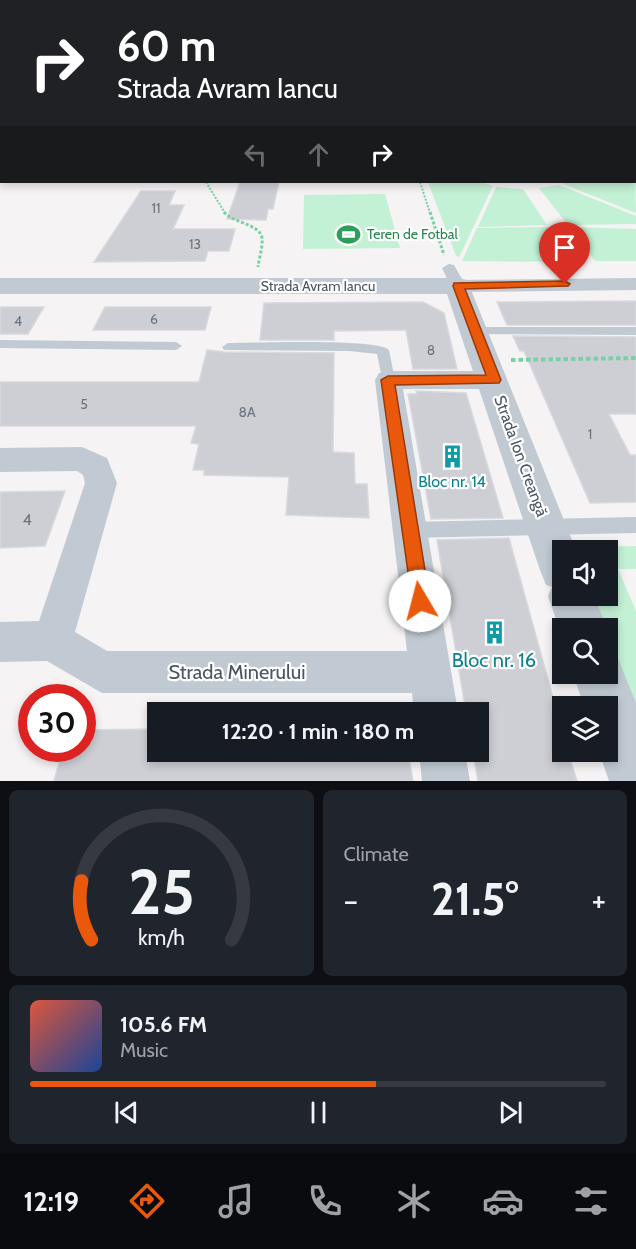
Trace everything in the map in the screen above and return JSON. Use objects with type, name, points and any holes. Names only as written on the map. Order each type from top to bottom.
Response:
[{"type":"street","name":"Strada Avram Iancu","points":[[0,286],[254,285],[453,277],[636,284]]},
{"type":"street","name":"Strada Ion Creangă","points":[[453,277],[485,357],[552,542]]},
{"type":"street","points":[[434,702],[388,380],[485,357]]},
{"type":"street","points":[[0,460],[82,459],[96,467],[100,483],[52,641],[0,642]]},
{"type":"street","name":"Strada Minerului","points":[[52,641],[102,672],[430,672]]},
{"type":"street","points":[[603,684],[636,776]]},
{"type":"street","points":[[443,762],[446,781]]},
{"type":"lane","points":[[485,357],[636,331]]},
{"type":"lane","points":[[0,344],[176,346]]},
{"type":"lane","points":[[228,347],[349,347],[383,350],[388,380]]},
{"type":"lane","points":[[546,525],[636,525]]},
{"type":"lane","name":"Strada Ion Creangă","points":[[410,530],[546,525]]},
{"type":"path","points":[[207,183],[226,215],[234,221],[258,230],[262,237],[254,285]]},
{"type":"path","points":[[420,183],[453,277]]},
{"type":"path","points":[[485,357],[636,358]]},
{"type":"green space","points":[[428,183],[484,183],[493,186],[459,257],[456,256]]},
{"type":"green space","points":[[636,183],[636,213],[563,184]]},
{"type":"green space","points":[[559,185],[636,216],[636,224],[568,225],[539,188]]},
{"type":"green space","points":[[496,187],[523,189],[547,225],[478,227]]},
{"type":"green space","points":[[385,194],[400,248],[303,249],[304,195]]},
{"type":"green space","points":[[549,227],[549,231],[571,262],[462,261],[477,228]]},
{"type":"green space","points":[[569,227],[636,229],[636,261],[595,261]]},
{"type":"green space","points":[[618,546],[636,546],[636,569],[618,569]]},
{"type":"green space","points":[[618,569],[636,611],[636,713],[618,665],[618,618],[600,618],[595,606],[618,606]]},
{"type":"building","points":[[240,183],[279,183],[273,209],[268,209],[266,220],[227,219]]},
{"type":"building","points":[[141,191],[175,191],[169,205],[184,205],[173,229],[235,229],[229,251],[208,251],[205,261],[94,262]]},
{"type":"building","points":[[636,301],[636,325],[507,325],[497,302]]},
{"type":"building","points":[[423,302],[444,313],[457,369],[413,369],[406,330],[334,331],[334,340],[260,340],[264,303]]},
{"type":"building","points":[[0,307],[44,307],[28,334],[0,334]]},
{"type":"building","points":[[105,307],[211,307],[205,330],[93,330]]},
{"type":"building","points":[[513,336],[636,337],[636,414],[609,414],[630,455],[636,455],[636,502],[590,503],[524,351],[520,351]]},
{"type":"building","points":[[207,350],[334,353],[333,452],[354,453],[355,484],[367,484],[369,518],[286,515],[289,477],[204,475],[204,470],[193,470],[199,444],[191,443],[196,426],[0,426],[0,382],[199,382]]},
{"type":"building","name":"Bloc nr. 14","points":[[416,391],[466,393],[503,518],[431,519],[408,394],[417,394]]},
{"type":"building","points":[[65,491],[45,546],[0,548],[0,492]]},
{"type":"building","name":"Bloc nr. 16","points":[[509,538],[553,696],[552,762],[571,762],[577,781],[478,781],[475,762],[489,762],[489,702],[464,702],[437,540]]},
{"type":"building","points":[[147,729],[147,762],[410,762],[413,781],[54,781],[59,762],[96,762],[96,730]]},
{"type":"place","name":"Teren de Fotbal","points":[[349,234]]},
{"type":"place","name":"Bloc nr. 14","points":[[452,456]]},
{"type":"place","name":"Bloc nr. 16","points":[[494,632]]},
{"type":"route","points":[[420,601],[388,380],[494,380],[458,286],[565,284]]}]
